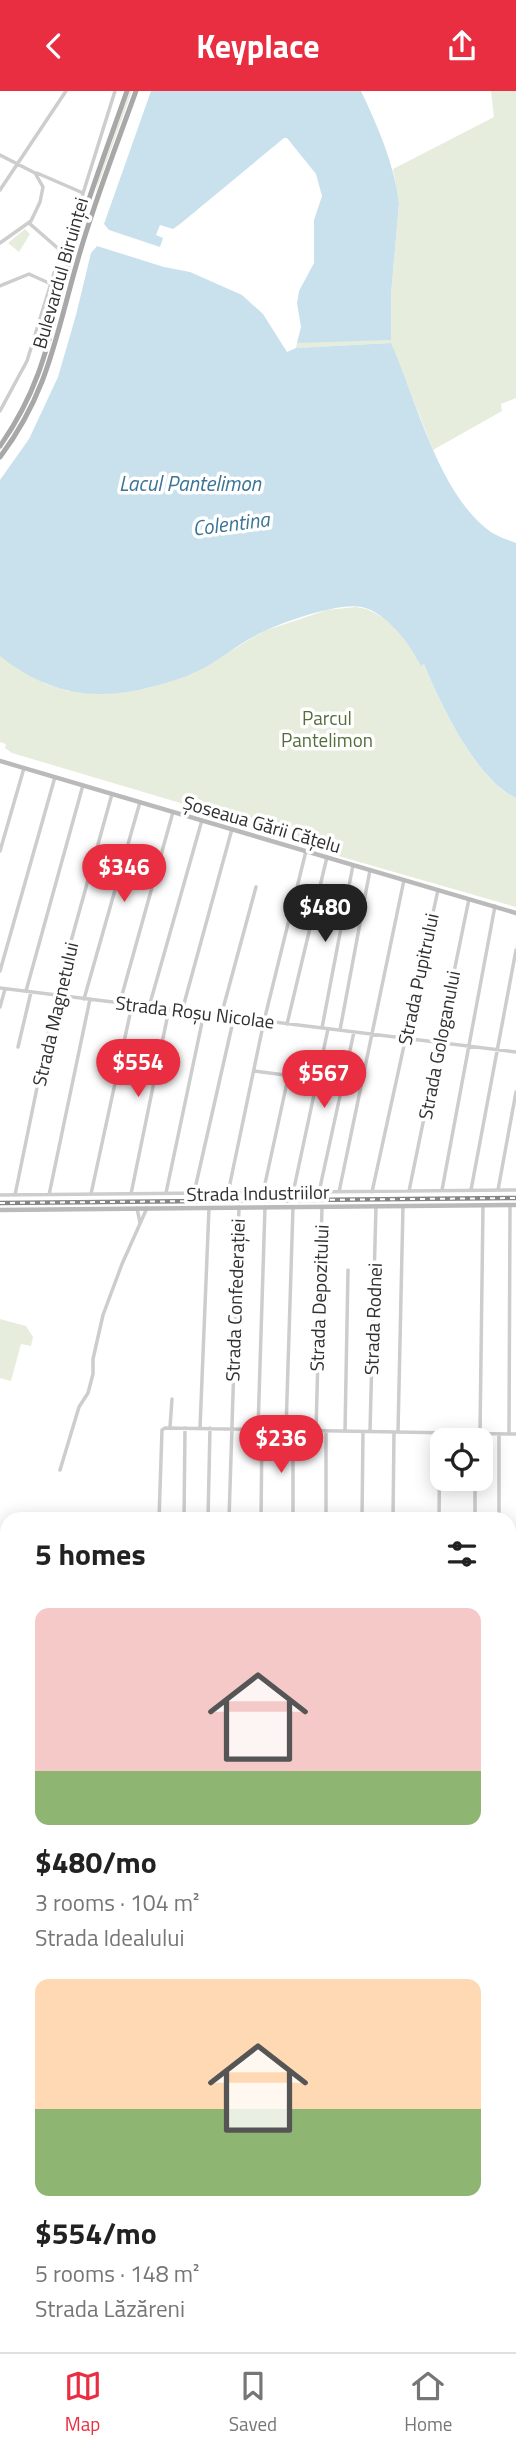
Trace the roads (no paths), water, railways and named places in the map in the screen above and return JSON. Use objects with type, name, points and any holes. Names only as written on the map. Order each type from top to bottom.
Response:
[{"type":"main road","name":"Bulevardul Biruinței","points":[[0,457],[41,370],[86,206],[127,91]]},
{"type":"main road","name":"Bulevardul Biruinței","points":[[3,446],[34,402],[47,372],[87,231],[136,91]]},
{"type":"main road","points":[[86,206],[88,211],[83,227],[87,231]]},
{"type":"main road","name":"Șoseaua Gării Cățelu","points":[[0,761],[516,912]]},
{"type":"main road","name":"Strada Industriilor","points":[[0,1210],[513,1205]]},
{"type":"street","points":[[0,190],[66,91]]},
{"type":"street","name":"Bulevardul Biruinței","points":[[0,411],[27,361],[115,91]]},
{"type":"street","points":[[0,155],[83,193]]},
{"type":"street","points":[[0,243],[29,223],[37,211],[43,192],[42,184],[35,173]]},
{"type":"street","points":[[0,178],[6,181]]},
{"type":"street","points":[[29,223],[61,251]]},
{"type":"street","points":[[0,286],[29,274],[51,284]]},
{"type":"street","points":[[0,851],[24,768]]},
{"type":"street","points":[[0,971],[55,777]]},
{"type":"street","points":[[18,1047],[29,992],[83,785]]},
{"type":"street","name":"Strada Magnetului","points":[[15,1195],[57,995],[112,794]]},
{"type":"street","points":[[84,999],[141,802]]},
{"type":"street","points":[[119,1003],[173,812]]},
{"type":"street","points":[[149,1007],[202,820]]},
{"type":"street","points":[[182,1011],[232,829]]},
{"type":"street","points":[[228,1193],[264,1021],[306,851]]},
{"type":"street","points":[[287,1024],[327,857]]},
{"type":"street","points":[[322,1028],[353,865]]},
{"type":"street","points":[[340,1030],[370,870]]},
{"type":"street","points":[[339,1192],[404,880]]},
{"type":"street","points":[[221,1016],[256,887]]},
{"type":"street","name":"Strada Pupitrului","points":[[372,1192],[438,890]]},
{"type":"street","name":"Strada Gologanului","points":[[409,1191],[469,899]]},
{"type":"street","points":[[442,1191],[495,907]]},
{"type":"street","points":[[471,1191],[516,950]]},
{"type":"street","points":[[0,1007],[2,988]]},
{"type":"street","name":"Strada Roșu Nicolae","points":[[2,988],[516,1052]]},
{"type":"street","points":[[49,1195],[90,999]]},
{"type":"street","points":[[91,1194],[132,1005]]},
{"type":"street","points":[[131,1194],[169,1009]]},
{"type":"street","points":[[166,1193],[204,1013]]},
{"type":"street","points":[[194,1193],[234,1017]]},
{"type":"street","points":[[293,1193],[328,1029]]},
{"type":"street","points":[[319,1192],[354,1032]]},
{"type":"street","points":[[254,1071],[285,1075],[288,1078],[263,1193]]},
{"type":"street","points":[[498,1190],[516,1091]]},
{"type":"street","points":[[0,1195],[516,1190]]},
{"type":"street","points":[[478,1428],[483,1205]]},
{"type":"street","points":[[509,1434],[513,1205]]},
{"type":"street","name":"Strada Depozitului","points":[[316,1431],[322,1206]]},
{"type":"street","name":"Strada Rodnei","points":[[370,1432],[376,1206]]},
{"type":"street","points":[[393,1512],[403,1206]]},
{"type":"street","points":[[200,1428],[209,1207]]},
{"type":"street","name":"Strada Confederației","points":[[229,1512],[239,1207]]},
{"type":"street","points":[[261,1512],[265,1207]]},
{"type":"street","points":[[286,1430],[293,1207]]},
{"type":"street","points":[[137,1208],[140,1223]]},
{"type":"street","points":[[60,1470],[79,1407],[88,1393],[103,1315],[147,1208]]},
{"type":"street","points":[[345,1431],[348,1271]]},
{"type":"street","points":[[167,1428],[172,1399]]},
{"type":"street","points":[[159,1512],[162,1430],[167,1428],[430,1433]]},
{"type":"street","points":[[184,1512],[185,1428]]},
{"type":"street","points":[[208,1512],[210,1428]]},
{"type":"street","points":[[293,1430],[293,1512]]},
{"type":"street","points":[[326,1431],[326,1512]]},
{"type":"street","points":[[362,1512],[363,1432]]},
{"type":"street","points":[[493,1434],[516,1434]]},
{"type":"street","points":[[499,1434],[499,1512]]},
{"type":"street","points":[[439,1491],[439,1512]]},
{"type":"street","points":[[475,1491],[475,1512]]},
{"type":"street","points":[[516,2027],[516,2033]]},
{"type":"water","points":[[151,91],[361,91],[389,159],[399,203],[391,295],[391,340],[297,343],[301,327],[297,303],[299,291],[314,263],[314,220],[322,196],[316,174],[287,138],[173,229],[160,225],[156,235],[163,238],[160,247],[109,230],[104,224]]},
{"type":"water","name":"Lacul Pantelimon","points":[[97,246],[164,267],[190,272],[242,295],[263,314],[287,352],[296,348],[391,343],[430,443],[455,492],[487,529],[516,543],[516,798],[487,775],[474,758],[450,719],[424,664],[421,666],[404,639],[380,616],[362,607],[338,608],[292,620],[255,636],[196,672],[155,686],[113,694],[74,692],[55,687],[18,669],[0,656],[0,480],[29,439],[58,377],[91,253]]},
{"type":"railway","points":[[0,1203],[516,1198]]},
{"type":"water label","name":"Colentina","points":[[231,524]]},
{"type":"park label","name":"Parcul Pantelimon","points":[[327,729]]}]
